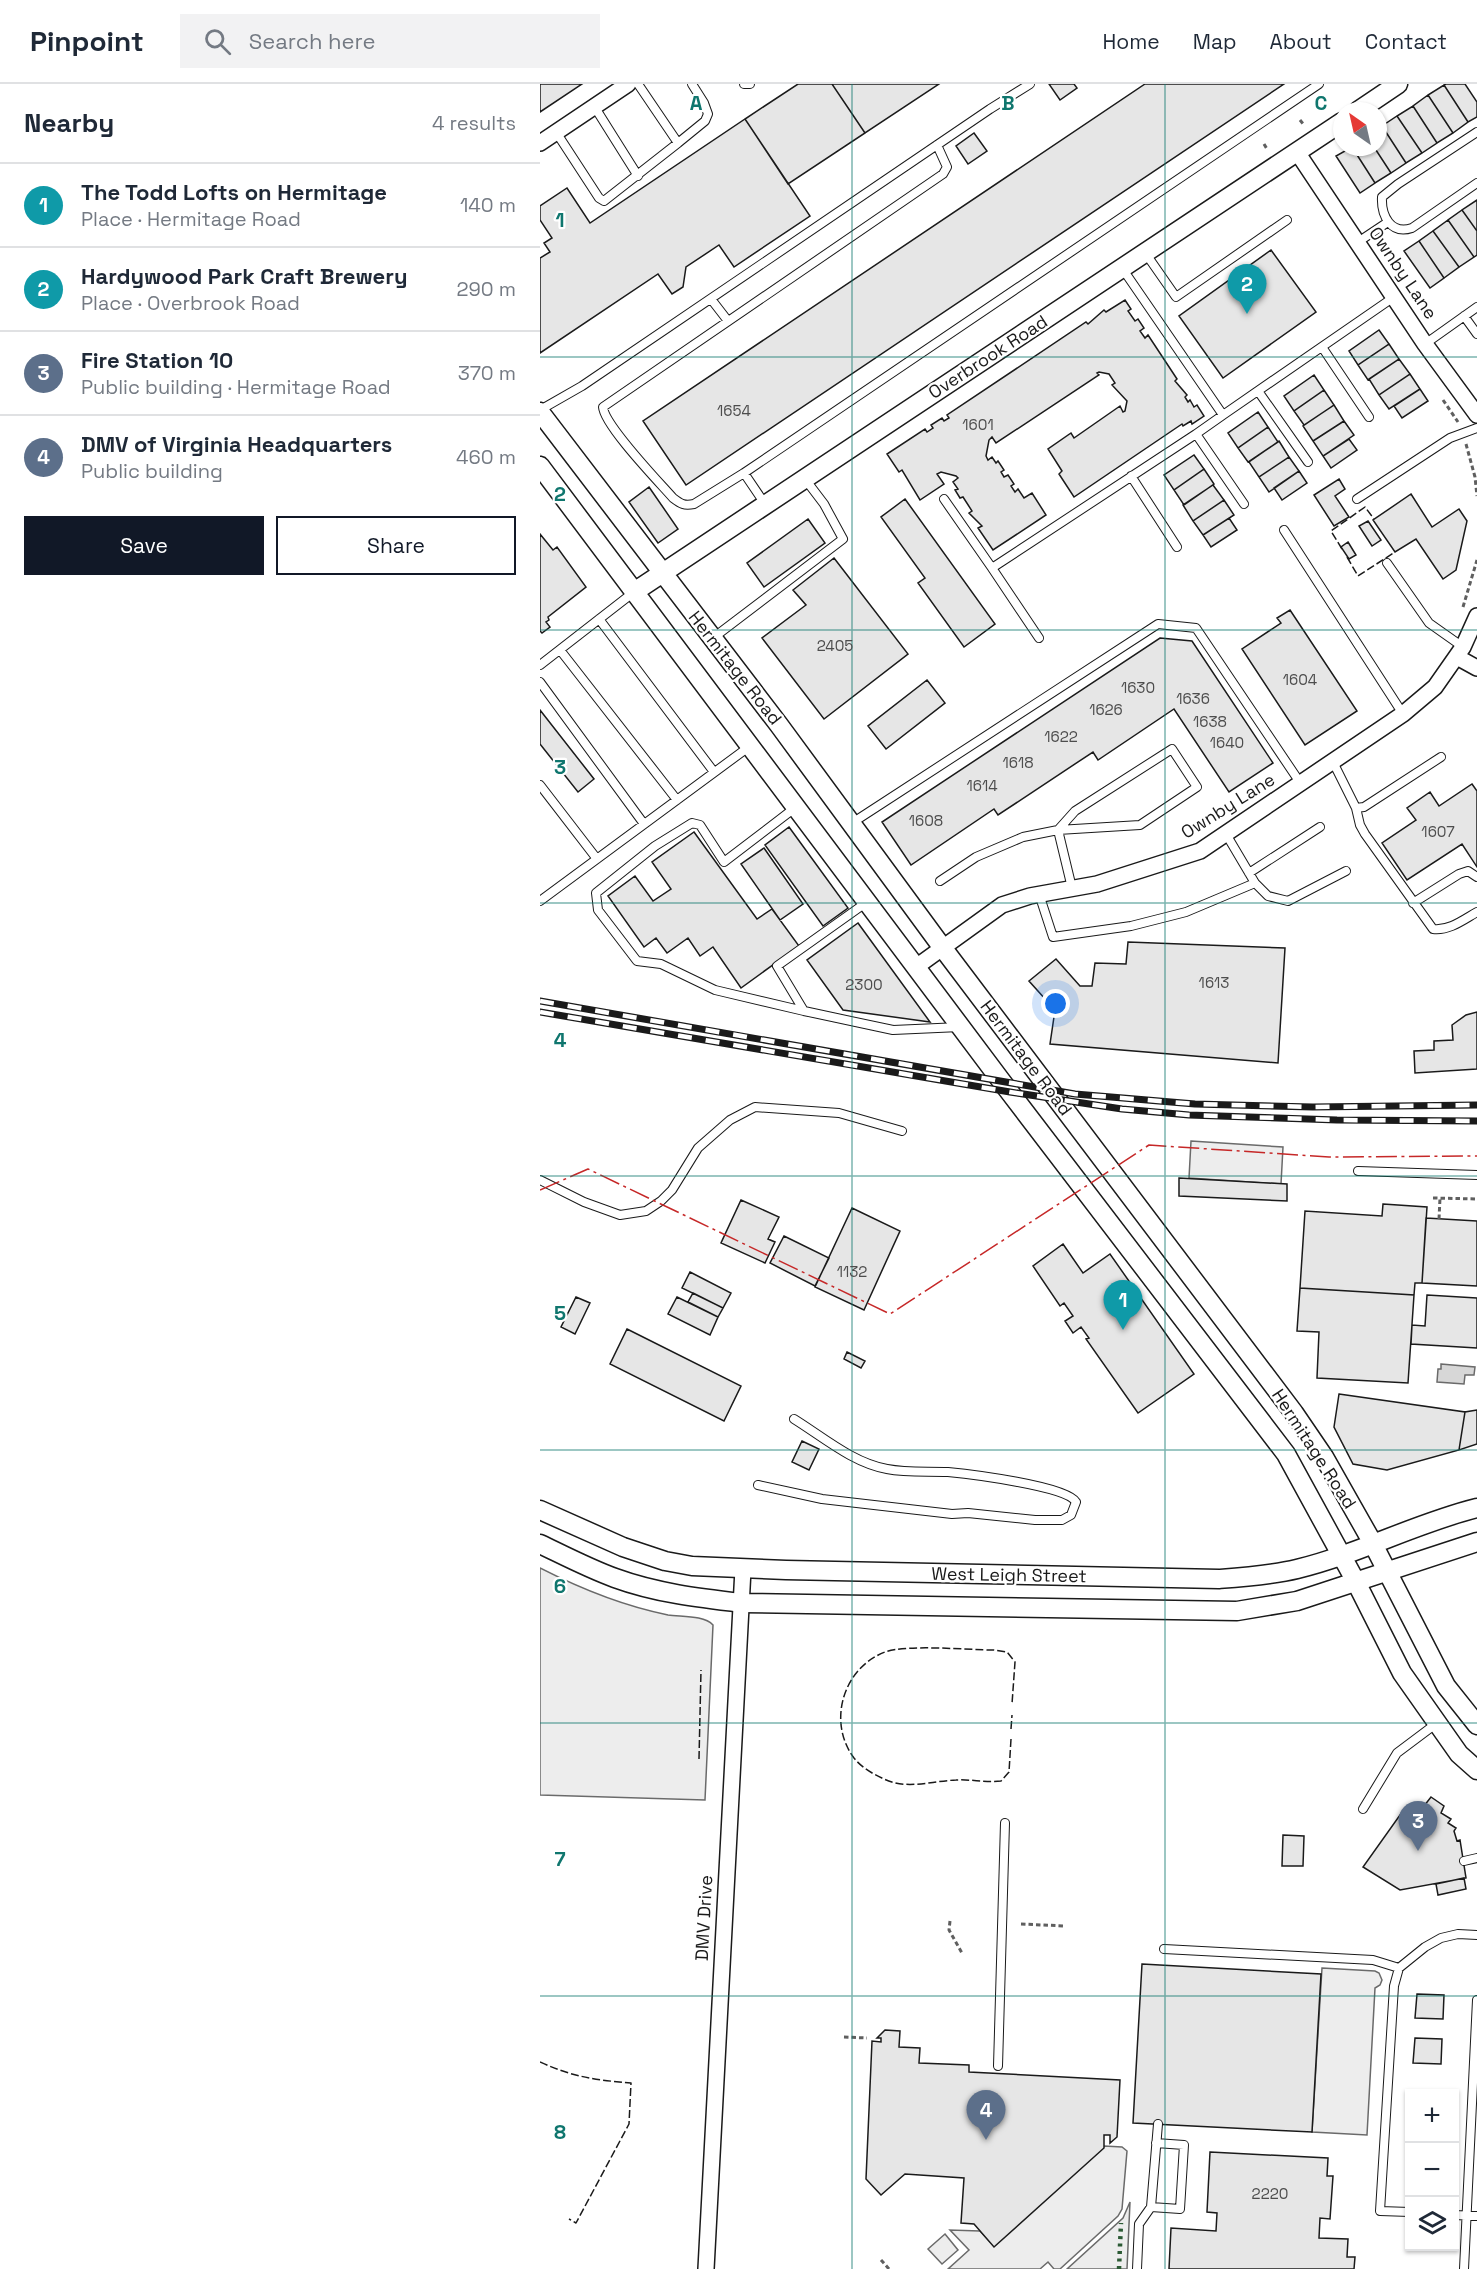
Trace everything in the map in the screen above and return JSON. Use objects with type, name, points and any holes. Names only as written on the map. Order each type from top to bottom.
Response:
[{"type":"street","points":[[540,143],[629,84]]},
{"type":"street","points":[[1371,102],[1398,84]]},
{"type":"street","name":"Overbrook Road","points":[[634,592],[1333,128]]},
{"type":"street","name":"Ownby Lane","points":[[1298,152],[1425,344],[1477,415]]},
{"type":"street","name":"Hermitage Road","points":[[540,411],[1294,1413],[1324,1457],[1373,1544],[1446,1686],[1477,1725]]},
{"type":"street","name":"Hermitage Road","points":[[540,466],[961,1027],[1286,1454],[1356,1582],[1402,1673],[1459,1754],[1477,1770]]},
{"type":"street","name":"Ownby Lane","points":[[916,966],[1002,905],[1039,894],[1096,884],[1200,851],[1403,714],[1435,687],[1460,652],[1472,620]]},
{"type":"street","points":[[1460,652],[1477,668]]},
{"type":"street","name":"West Leigh Street","points":[[540,1510],[623,1547],[665,1561],[693,1566],[1219,1579],[1261,1576],[1296,1569],[1342,1556],[1448,1515],[1477,1508]]},
{"type":"street","name":"West Leigh Street","points":[[540,1544],[616,1579],[691,1597],[741,1603],[1237,1611],[1297,1601],[1477,1542]]},
{"type":"street","name":"DMV Drive","points":[[706,2269],[743,1569]]},
{"type":"lane","points":[[629,84],[678,143]]},
{"type":"lane","points":[[556,132],[599,198],[604,201],[705,121],[708,114],[692,84]]},
{"type":"lane","points":[[744,84],[750,84]]},
{"type":"lane","points":[[540,411],[582,386],[1030,84]]},
{"type":"lane","points":[[937,145],[947,167],[943,174],[603,407],[604,415],[665,489],[681,504],[685,506],[694,504],[744,473],[1320,84]]},
{"type":"lane","points":[[594,106],[638,176]]},
{"type":"lane","points":[[1477,132],[1398,184],[1382,197],[1382,205],[1388,222],[1402,231],[1412,228],[1477,183]]},
{"type":"lane","points":[[1146,252],[1176,297],[1287,220]]},
{"type":"lane","points":[[1358,242],[1388,222]]},
{"type":"lane","points":[[1122,268],[1223,415]]},
{"type":"lane","points":[[992,568],[1196,434],[1395,297]]},
{"type":"lane","points":[[711,299],[728,321]]},
{"type":"lane","points":[[1425,344],[1477,307]]},
{"type":"lane","points":[[1464,316],[1477,334]]},
{"type":"lane","points":[[1322,347],[1370,417]]},
{"type":"lane","points":[[1258,391],[1308,462]]},
{"type":"lane","points":[[1357,499],[1450,438],[1477,428]]},
{"type":"lane","points":[[1196,434],[1244,504]]},
{"type":"lane","points":[[744,473],[765,504]]},
{"type":"lane","points":[[1131,476],[1178,546]]},
{"type":"lane","points":[[712,639],[843,539],[824,504],[804,478]]},
{"type":"lane","points":[[944,499],[1039,638]]},
{"type":"lane","points":[[1284,530],[1403,714]]},
{"type":"lane","points":[[1387,563],[1429,622],[1460,652]]},
{"type":"lane","points":[[540,665],[634,592]]},
{"type":"lane","points":[[599,619],[714,772]]},
{"type":"lane","points":[[851,824],[1158,624],[1196,628],[1301,784]]},
{"type":"lane","points":[[560,650],[677,800]]},
{"type":"lane","points":[[540,682],[644,824]]},
{"type":"lane","points":[[540,901],[750,746]]},
{"type":"lane","points":[[940,880],[997,847],[1023,837],[1058,830],[1140,825],[1197,787],[1172,749],[1075,811],[1058,830]]},
{"type":"lane","points":[[1356,808],[1364,807],[1441,758]]},
{"type":"lane","points":[[1333,762],[1356,808],[1365,834],[1432,929],[1440,930],[1453,926],[1477,912]]},
{"type":"lane","points":[[540,785],[597,859]]},
{"type":"lane","points":[[796,807],[724,862],[700,825],[692,823],[655,846],[596,893],[598,910],[637,961],[661,964],[715,990],[894,1030],[961,1027]]},
{"type":"lane","points":[[1249,873],[1320,827]]},
{"type":"lane","points":[[1058,830],[1072,888]]},
{"type":"lane","points":[[1226,834],[1255,883],[1268,896],[1288,901],[1346,871]]},
{"type":"lane","points":[[1413,903],[1459,874],[1468,872],[1477,877]]},
{"type":"lane","points":[[1039,894],[1053,937],[1131,926],[1186,912],[1255,883]]},
{"type":"lane","points":[[804,1011],[777,966],[867,902]]},
{"type":"lane","points":[[540,1180],[584,1202],[620,1215],[646,1211],[661,1201],[672,1190],[698,1148],[730,1120],[755,1107],[839,1113],[902,1131]]},
{"type":"lane","points":[[1358,1171],[1477,1175]]},
{"type":"lane","points":[[758,1485],[822,1499],[952,1514],[968,1513],[1035,1520],[1062,1520],[1071,1515],[1076,1502],[1073,1497],[1057,1491],[1008,1481],[950,1472],[887,1469],[857,1459],[794,1419]]},
{"type":"lane","points":[[1363,1809],[1397,1753],[1437,1723]]},
{"type":"lane","points":[[998,2066],[1005,1822]]},
{"type":"lane","points":[[1464,1861],[1477,1858]]},
{"type":"lane","points":[[1405,2212],[1380,2211],[1394,1986],[1399,1968],[1414,1955],[1442,1938],[1458,1934],[1477,1935]]},
{"type":"lane","points":[[1164,1950],[1373,1960],[1399,1968]]},
{"type":"lane","points":[[1464,2269],[1477,2000]]},
{"type":"lane","points":[[1137,2269],[1140,2224],[1151,2208],[1158,2124]]},
{"type":"lane","points":[[1151,2208],[1180,2208],[1184,2145],[1156,2143]]},
{"type":"lane","points":[[1459,2215],[1477,2216]]},
{"type":"path","points":[[1300,120],[1304,126]]},
{"type":"path","points":[[1264,144],[1267,149]]},
{"type":"path","points":[[1443,400],[1458,422]]},
{"type":"path","points":[[1464,440],[1475,477],[1477,496]]},
{"type":"path","points":[[1472,620],[1477,560]]},
{"type":"path","points":[[1433,1198],[1477,1199]]},
{"type":"path","points":[[1439,1219],[1440,1198]]},
{"type":"path","points":[[950,1921],[949,1930],[962,1953]]},
{"type":"path","points":[[1021,1924],[1065,1926]]},
{"type":"path","points":[[844,2037],[867,2038]]},
{"type":"path","points":[[881,2260],[889,2269]]},
{"type":"shaded area","points":[[1191,1141],[1283,1147],[1281,1184],[1189,1178]]},
{"type":"shaded area","points":[[1441,1364],[1475,1367],[1474,1375],[1465,1375],[1464,1384],[1437,1382],[1438,1369],[1441,1369]]},
{"type":"shaded area","points":[[540,1568],[619,1602],[668,1615],[704,1619],[713,1625],[705,1800],[540,1795]]},
{"type":"shaded area","points":[[1322,1968],[1375,1971],[1379,1973],[1382,1980],[1375,1988],[1367,2135],[1312,2132]]},
{"type":"shaded area","points":[[1104,2146],[1122,2147],[1127,2151],[1122,2209],[1118,2216],[1060,2269],[1054,2269],[1048,2262],[1040,2269],[948,2269],[969,2250],[950,2230],[980,2231],[994,2246]]},
{"type":"shaded area","points":[[1130,2202],[1127,2269],[1067,2269],[1123,2218]]},
{"type":"shaded area","points":[[945,2234],[958,2250],[942,2264],[928,2249]]},
{"type":"building","points":[[540,84],[582,84],[540,112]]},
{"type":"building","points":[[798,84],[832,84],[865,133],[788,184],[745,119]]},
{"type":"building","points":[[832,84],[939,84],[865,133]]},
{"type":"building","points":[[1049,84],[1074,84],[1077,88],[1060,100]]},
{"type":"building","points":[[1145,84],[1284,84],[686,485],[643,421]]},
{"type":"building","points":[[1465,84],[1477,102],[1477,117],[1468,122],[1444,85]]},
{"type":"building","points":[[1444,85],[1468,122],[1453,133],[1428,95]]},
{"type":"building","points":[[1428,95],[1453,133],[1437,143],[1413,106]]},
{"type":"building","points":[[1413,106],[1437,143],[1422,153],[1397,116]]},
{"type":"building","points":[[1397,116],[1422,153],[1406,163],[1387,134],[1387,123]]},
{"type":"building","points":[[745,119],[810,216],[734,267],[719,245],[686,267],[683,287],[672,294],[658,274],[540,353],[540,258],[550,252],[544,243],[552,238],[540,220],[540,206],[567,188],[590,223]]},
{"type":"building","points":[[974,133],[987,151],[968,164],[956,146]]},
{"type":"building","points":[[1387,134],[1406,163],[1391,173],[1380,156],[1387,156]]},
{"type":"building","points":[[1336,156],[1358,156],[1375,183],[1360,193]]},
{"type":"building","points":[[1358,156],[1380,156],[1391,173],[1375,183]]},
{"type":"building","points":[[1477,200],[1477,231],[1462,210]]},
{"type":"building","points":[[1462,210],[1477,231],[1477,255],[1474,257],[1448,220]]},
{"type":"building","points":[[1448,220],[1474,257],[1459,267],[1433,231]]},
{"type":"building","points":[[1433,231],[1459,267],[1444,278],[1419,241]]},
{"type":"building","points":[[1419,241],[1444,278],[1430,288],[1404,251]]},
{"type":"building","points":[[1271,250],[1316,312],[1223,378],[1179,316]]},
{"type":"building","points":[[1125,300],[1131,309],[1128,311],[1144,328],[1140,331],[1145,338],[1148,335],[1177,379],[1175,381],[1187,395],[1185,397],[1188,402],[1190,400],[1194,407],[1197,405],[1204,416],[1192,424],[1191,421],[1183,426],[1182,424],[1074,497],[1059,474],[1062,471],[1048,449],[1071,433],[1074,438],[1120,406],[1123,412],[1125,411],[1127,401],[1112,385],[1115,383],[1109,374],[1099,372],[1097,373],[1099,375],[996,443],[992,437],[989,440],[986,456],[988,460],[992,457],[996,463],[998,461],[1004,470],[1001,472],[1004,477],[1008,475],[1014,484],[1011,486],[1015,492],[1018,489],[1024,498],[1032,493],[1046,515],[993,550],[978,528],[982,526],[969,513],[972,511],[963,497],[960,498],[955,490],[958,489],[953,482],[958,478],[956,476],[941,472],[937,474],[944,484],[920,500],[902,470],[899,472],[887,454],[925,429],[927,432],[933,428],[931,425],[942,418],[944,421],[949,418],[947,415],[1086,322],[1088,324],[1104,310],[1106,312]]},
{"type":"building","points":[[1379,330],[1389,344],[1358,365],[1349,351]]},
{"type":"building","points":[[1389,344],[1399,359],[1368,380],[1358,365]]},
{"type":"building","points":[[1399,359],[1410,374],[1379,395],[1369,379]]},
{"type":"building","points":[[1410,374],[1420,389],[1389,409],[1379,395]]},
{"type":"building","points":[[1314,375],[1324,390],[1294,411],[1284,396]]},
{"type":"building","points":[[1420,389],[1428,401],[1402,418],[1394,406]]},
{"type":"building","points":[[1324,390],[1334,405],[1304,425],[1294,411]]},
{"type":"building","points":[[1334,405],[1344,421],[1313,441],[1303,426]]},
{"type":"building","points":[[1258,412],[1268,427],[1238,448],[1228,433]]},
{"type":"building","points":[[1344,421],[1354,435],[1323,456],[1313,441]]},
{"type":"building","points":[[1268,427],[1278,442],[1248,462],[1238,448]]},
{"type":"building","points":[[1349,439],[1357,450],[1331,468],[1323,456]]},
{"type":"building","points":[[1279,441],[1289,457],[1259,477],[1249,462]]},
{"type":"building","points":[[1194,455],[1204,469],[1174,490],[1164,475]]},
{"type":"building","points":[[1289,457],[1299,471],[1269,492],[1259,477]]},
{"type":"building","points":[[1204,469],[1214,484],[1184,505],[1174,490]]},
{"type":"building","points":[[1299,471],[1307,483],[1282,500],[1274,488]]},
{"type":"building","points":[[1339,479],[1345,489],[1335,496],[1349,517],[1334,526],[1314,495]]},
{"type":"building","points":[[1213,485],[1224,500],[1193,521],[1183,505]]},
{"type":"building","points":[[649,487],[678,529],[658,543],[629,502]]},
{"type":"building","points":[[1411,494],[1432,527],[1459,509],[1467,521],[1456,570],[1443,579],[1416,539],[1395,552],[1373,520]]},
{"type":"building","points":[[905,499],[995,624],[964,647],[918,583],[925,578],[881,517]]},
{"type":"building","points":[[1224,500],[1234,515],[1203,535],[1193,521]]},
{"type":"building","points":[[1229,518],[1237,530],[1211,547],[1203,535]]},
{"type":"building","points":[[808,519],[825,543],[764,587],[747,563]]},
{"type":"building","points":[[1368,521],[1381,540],[1372,546],[1359,526]]},
{"type":"building","points":[[540,534],[553,550],[557,547],[586,587],[548,617],[549,620],[546,622],[550,627],[542,633],[540,631]]},
{"type":"building","points":[[1348,542],[1356,555],[1349,559],[1341,547]]},
{"type":"building","points":[[834,558],[908,654],[824,719],[762,638],[806,605],[793,590]]},
{"type":"building","points":[[1290,610],[1357,711],[1305,745],[1242,649],[1281,623],[1277,618]]},
{"type":"building","points":[[1160,638],[1192,641],[1273,763],[1229,792],[1174,709],[1098,760],[1093,752],[998,815],[994,809],[911,865],[882,822]]},
{"type":"building","points":[[927,680],[945,703],[886,749],[868,726]]},
{"type":"building","points":[[540,710],[594,779],[578,792],[540,744]]},
{"type":"building","points":[[1472,784],[1477,791],[1477,867],[1462,844],[1407,880],[1382,843],[1416,820],[1407,808],[1430,792],[1439,806]]},
{"type":"building","points":[[789,827],[848,908],[823,926],[765,845]]},
{"type":"building","points":[[694,832],[757,919],[772,909],[799,946],[741,988],[713,947],[700,956],[688,938],[667,953],[656,938],[644,947],[608,896],[635,876],[653,901],[671,889],[652,862]]},
{"type":"building","points":[[764,848],[803,904],[780,920],[741,864]]},
{"type":"building","points":[[858,923],[930,1022],[843,1010],[807,960]]},
{"type":"building","points":[[1128,942],[1285,948],[1278,1063],[1050,1044],[1055,1010],[1029,981],[1056,959],[1080,986],[1092,986],[1095,963],[1126,964]]},
{"type":"building","points":[[1477,1012],[1477,1069],[1415,1073],[1414,1051],[1434,1050],[1434,1041],[1453,1040],[1452,1025],[1466,1015]]},
{"type":"building","points":[[1179,1178],[1287,1184],[1287,1201],[1179,1196]]},
{"type":"building","points":[[741,1200],[779,1217],[768,1239],[775,1242],[765,1263],[721,1243]]},
{"type":"building","points":[[1383,1204],[1427,1207],[1422,1283],[1415,1283],[1414,1295],[1300,1288],[1305,1211],[1382,1216]]},
{"type":"building","points":[[852,1208],[900,1231],[864,1310],[815,1287]]},
{"type":"building","points":[[1426,1218],[1477,1221],[1477,1286],[1422,1283]]},
{"type":"building","points":[[784,1236],[829,1258],[815,1286],[770,1263]]},
{"type":"building","points":[[1063,1244],[1083,1273],[1110,1254],[1194,1374],[1138,1413],[1086,1339],[1089,1338],[1081,1327],[1073,1333],[1065,1321],[1073,1316],[1064,1303],[1060,1306],[1033,1266]]},
{"type":"building","points":[[690,1272],[731,1293],[723,1308],[682,1288]]},
{"type":"building","points":[[1300,1288],[1414,1295],[1408,1383],[1317,1378],[1319,1332],[1297,1331]]},
{"type":"building","points":[[693,1293],[723,1308],[718,1317],[688,1302]]},
{"type":"building","points":[[1427,1295],[1477,1298],[1477,1348],[1411,1344],[1412,1325],[1425,1326]]},
{"type":"building","points":[[576,1297],[590,1303],[575,1334],[561,1327]]},
{"type":"building","points":[[677,1297],[718,1317],[710,1335],[668,1314]]},
{"type":"building","points":[[627,1329],[741,1386],[724,1421],[610,1364]]},
{"type":"building","points":[[847,1352],[865,1361],[861,1368],[844,1359]]},
{"type":"building","points":[[1339,1394],[1465,1412],[1459,1450],[1387,1470],[1353,1464],[1334,1427]]},
{"type":"building","points":[[1477,1410],[1477,1444],[1459,1450],[1465,1412]]},
{"type":"building","points":[[802,1441],[819,1449],[809,1470],[792,1462]]},
{"type":"building","points":[[1431,1797],[1444,1806],[1441,1813],[1451,1819],[1448,1823],[1456,1828],[1454,1831],[1457,1841],[1460,1840],[1466,1878],[1400,1890],[1363,1867],[1405,1808],[1417,1815]]},
{"type":"building","points":[[1283,1835],[1304,1836],[1303,1866],[1282,1866]]},
{"type":"building","points":[[1464,1878],[1466,1889],[1438,1895],[1436,1884]]},
{"type":"building","points":[[1142,1964],[1321,1974],[1312,2132],[1133,2123]]},
{"type":"building","points":[[1417,1994],[1444,1995],[1443,2019],[1415,2018]]},
{"type":"building","points":[[885,2030],[900,2031],[899,2047],[920,2048],[919,2063],[969,2065],[969,2072],[1120,2080],[1117,2137],[1110,2143],[1110,2135],[1104,2135],[1104,2148],[994,2247],[974,2224],[961,2223],[964,2178],[905,2174],[881,2195],[866,2179],[872,2041],[881,2042],[881,2038],[877,2038]]},
{"type":"building","points":[[1415,2038],[1442,2039],[1441,2064],[1413,2063]]},
{"type":"building","points":[[1210,2152],[1328,2158],[1327,2176],[1333,2176],[1330,2219],[1320,2218],[1319,2238],[1348,2239],[1347,2257],[1355,2257],[1354,2269],[1169,2269],[1171,2228],[1216,2231],[1217,2213],[1207,2212]]},
{"type":"railway","points":[[540,1001],[1075,1094],[1195,1104],[1313,1107],[1477,1105]]},
{"type":"railway","points":[[540,1012],[1122,1109],[1189,1115],[1337,1120],[1477,1121]]},
{"type":"hedge","points":[[1119,2269],[1121,2223]]},
{"type":"fence","points":[[1342,549],[1331,531],[1365,507],[1374,519]]},
{"type":"fence","points":[[1347,557],[1358,576],[1395,552]]},
{"type":"fence","points":[[1011,1739],[1009,1772],[1001,1781],[956,1780],[901,1784],[876,1775],[854,1758],[846,1744],[841,1713],[850,1683],[859,1670],[885,1652],[908,1648],[1007,1652],[1015,1662],[1012,1704]]},
{"type":"fence","points":[[699,1759],[701,1670]]},
{"type":"fence","points":[[1011,1729],[1012,1715]]},
{"type":"fence","points":[[540,2062],[584,2077],[631,2083],[629,2124],[576,2223],[569,2219]]},
{"type":"power","points":[[540,1190],[588,1169],[890,1314],[1149,1145],[1329,1157],[1477,1156]]},
{"type":"place","name":"Hardywood Park Craft Brewery","points":[[1247,314]]},
{"type":"place","name":"The Todd Lofts on Hermitage","points":[[1123,1330]]},
{"type":"place","name":"Fire Station 10","points":[[1418,1851]]},
{"type":"place","name":"DMV of Virginia Headquarters","points":[[986,2140]]}]
